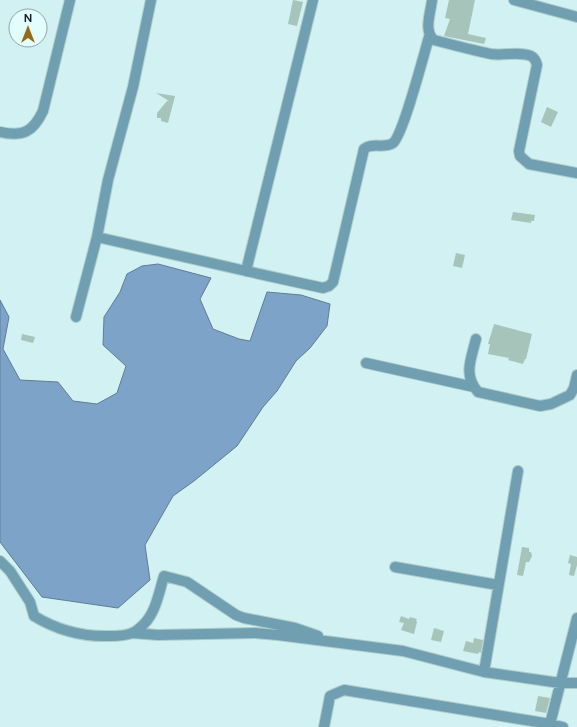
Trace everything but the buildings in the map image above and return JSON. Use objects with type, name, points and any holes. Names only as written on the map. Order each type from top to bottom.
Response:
[{"type":"street","points":[[0,132],[8,134],[26,132],[37,122],[43,111],[70,0]]},
{"type":"street","points":[[76,317],[97,237],[108,180],[133,87],[151,0]]},
{"type":"street","points":[[246,272],[313,0]]},
{"type":"street","points":[[97,237],[246,272],[323,288],[329,286],[333,282],[364,149],[371,146],[390,145],[395,141],[403,124],[429,36],[428,31],[432,0]]},
{"type":"street","points":[[514,0],[577,16]]},
{"type":"street","points":[[429,36],[434,40],[491,54],[524,54],[532,56],[536,60],[537,65],[519,151],[520,156],[529,164],[577,173]]},
{"type":"street","points":[[476,340],[469,364],[472,385],[478,392],[540,406],[551,404],[570,395],[574,388],[577,375]]},
{"type":"street","points":[[366,363],[474,387]]},
{"type":"street","points":[[484,672],[518,471]]},
{"type":"street","points":[[0,561],[10,571],[30,602],[34,616],[61,630],[94,637],[115,636],[132,633],[255,633],[278,635],[403,652],[484,672],[560,683],[577,683]]},
{"type":"street","points":[[395,566],[498,585]]},
{"type":"street","points":[[132,633],[145,623],[150,615],[158,600],[164,576],[187,582],[236,615],[244,618],[295,628],[337,643]]},
{"type":"street","points":[[550,724],[577,618]]},
{"type":"street","points":[[324,727],[330,696],[344,690],[563,727]]},
{"type":"water","points":[[158,264],[211,278],[200,299],[213,329],[239,339],[250,341],[267,292],[301,295],[330,304],[327,326],[310,348],[296,361],[277,391],[263,407],[237,446],[173,496],[145,545],[150,580],[118,608],[42,597],[0,542],[0,300],[9,317],[3,349],[20,380],[58,382],[73,401],[97,404],[117,393],[126,366],[103,345],[104,317],[120,292],[127,274],[142,266]]}]
